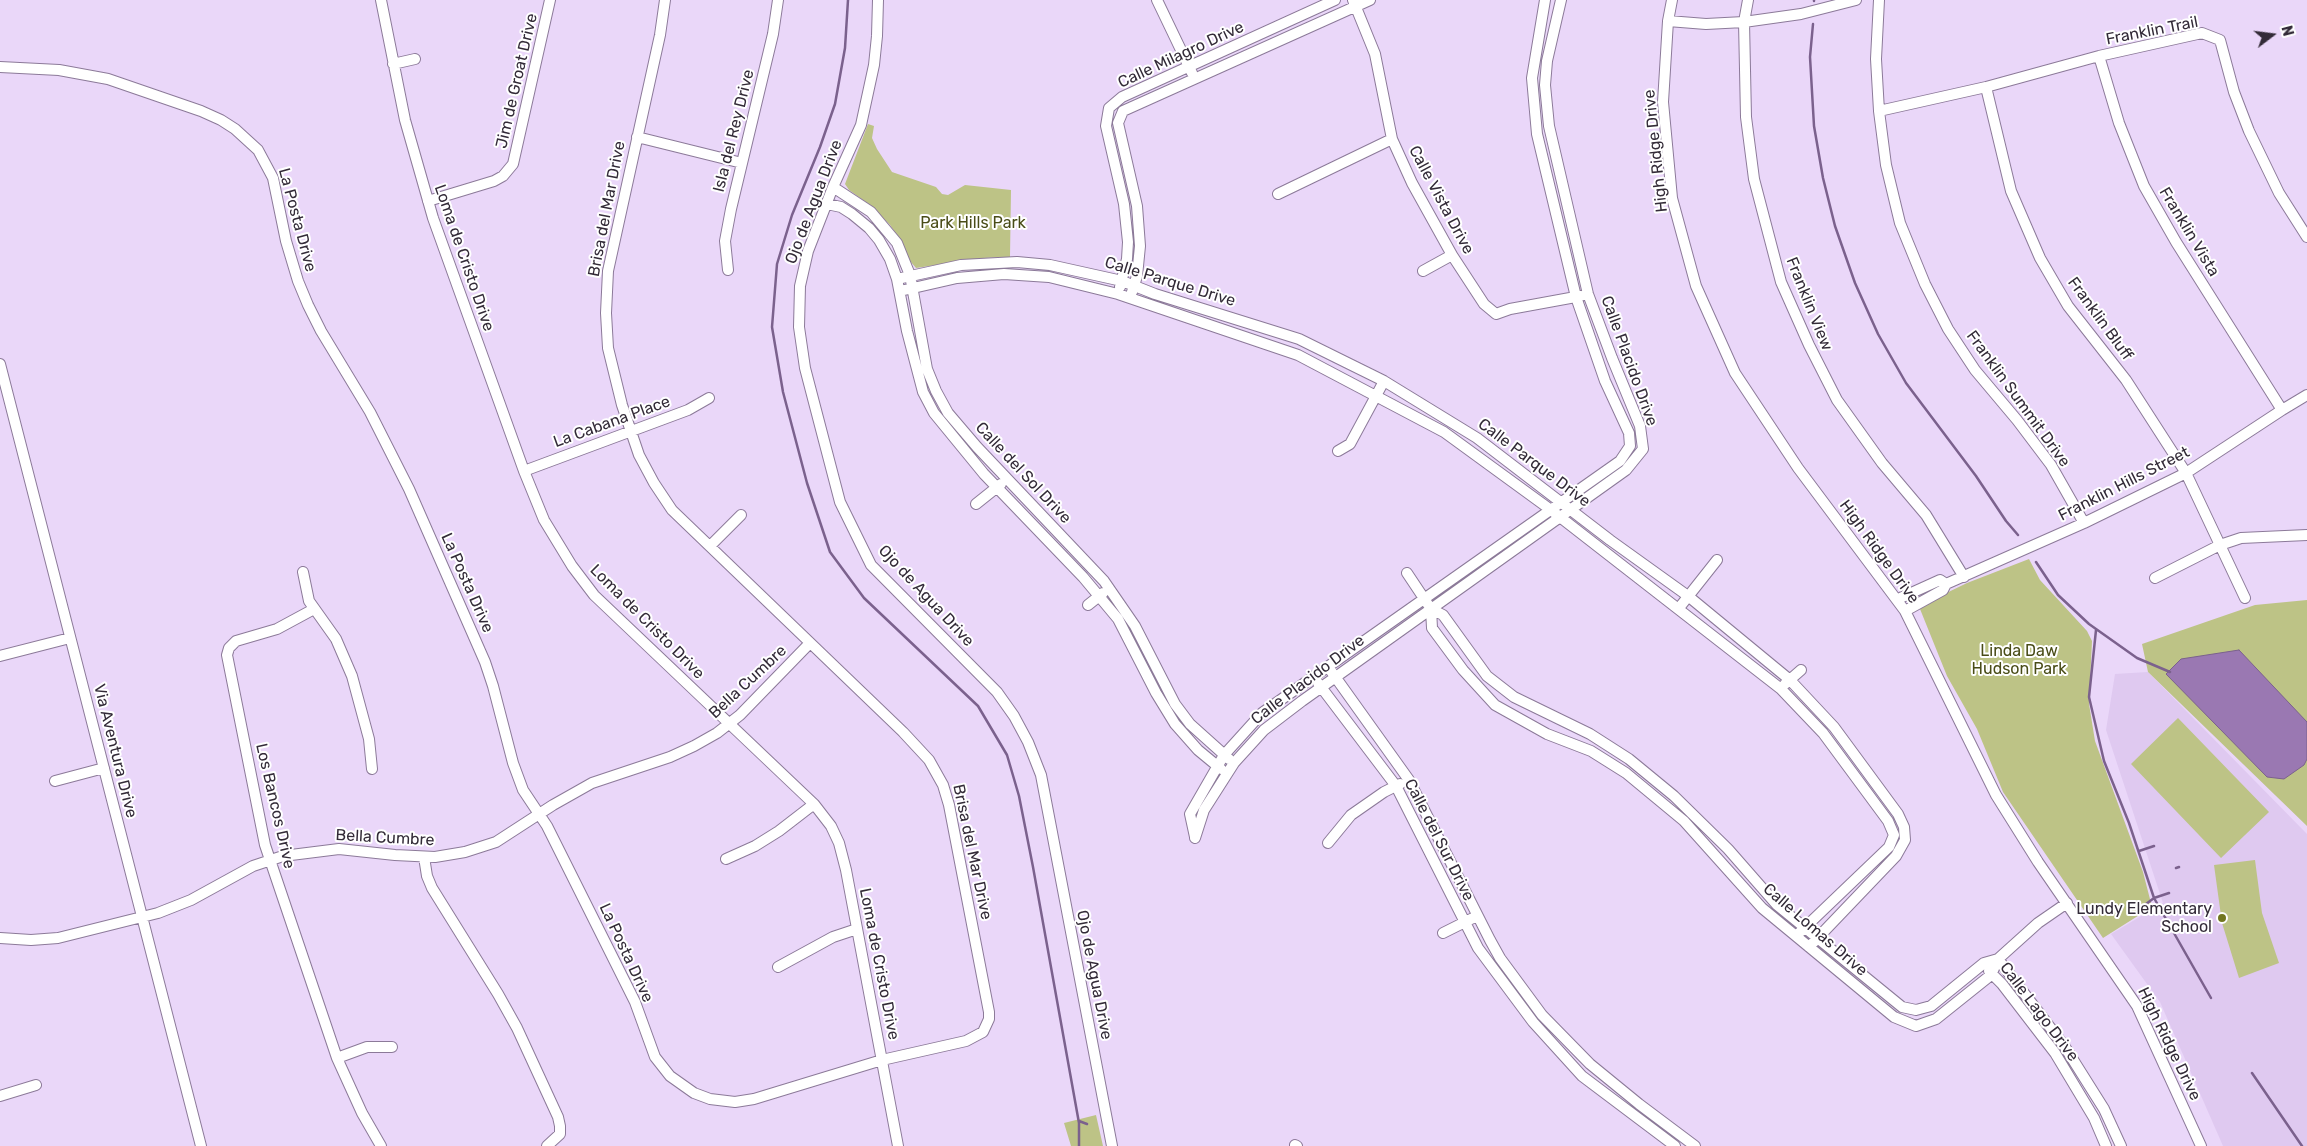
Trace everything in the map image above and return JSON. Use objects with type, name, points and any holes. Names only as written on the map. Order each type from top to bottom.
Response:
[{"type":"street","name":"Loma de Cristo Drive","points":[[381,0],[392,64],[415,160],[442,247],[524,471],[544,520],[556,541],[594,594],[814,804],[831,826],[839,843],[898,1146]]},
{"type":"street","name":"Jim de Groat Drive","points":[[428,201],[494,181],[504,176],[513,164],[550,0]]},
{"type":"street","name":"Brisa del Mar Drive","points":[[665,0],[660,35],[608,271],[606,312],[610,360],[639,455],[665,502],[809,644],[917,745],[929,760],[943,785],[949,805],[989,1012],[986,1028],[973,1038],[882,1060]]},
{"type":"street","name":"Isla del Rey Drive","points":[[728,270],[725,241],[773,34],[778,0]]},
{"type":"street","name":"Ojo de Agua Drive","points":[[878,0],[874,66],[861,125],[833,187],[808,251],[800,286],[799,327],[805,368],[840,502],[871,564],[998,692],[1028,742],[1041,775],[1112,1146]]},
{"type":"street","points":[[1157,0],[1194,78]]},
{"type":"street","name":"Calle Milagro Drive","points":[[1118,294],[1128,242],[1124,204],[1106,126],[1109,108],[1122,97],[1335,0]]},
{"type":"street","name":"Calle Milagro Drive","points":[[1130,297],[1134,286],[1140,246],[1136,201],[1118,123],[1121,114],[1128,108],[1273,43],[1354,4],[1370,0]]},
{"type":"street","name":"Calle Placido Drive","points":[[1545,0],[1534,58],[1533,105],[1537,134],[1576,297],[1605,382],[1629,433],[1630,446],[1620,461],[1562,502],[1555,513]]},
{"type":"street","name":"Calle Placido Drive","points":[[1502,550],[1430,609],[1335,676],[1264,730],[1234,763],[1204,810],[1195,838],[1190,814],[1224,755],[1262,713],[1424,599],[1502,550],[1555,513],[1571,509],[1626,470],[1643,449],[1640,426],[1588,294],[1547,112],[1545,85],[1547,61],[1561,0]]},
{"type":"street","name":"High Ridge Drive","points":[[1672,0],[1668,21],[1663,102],[1672,198],[1696,286],[1735,373],[1798,468],[1906,611],[1996,795],[2038,862],[2137,1006],[2201,1146]]},
{"type":"street","name":"Franklin View","points":[[1748,0],[1744,22],[1746,117],[1754,179],[1781,282],[1808,346],[1837,400],[1882,463],[1926,515],[1964,577]]},
{"type":"street","points":[[1668,21],[1706,24],[1744,22],[1801,14],[1856,0]]},
{"type":"street","name":"Franklin Summit Drive","points":[[1879,0],[1876,59],[1879,111],[1886,165],[1900,223],[1925,284],[1948,329],[1975,370],[2017,420],[2051,466],[2084,523]]},
{"type":"street","name":"Calle Vista Drive","points":[[1354,4],[1375,54],[1392,139],[1412,183],[1452,255],[1484,304],[1496,314],[1510,309],[1588,294]]},
{"type":"street","name":"Calle Milagro Drive","points":[[1268,31],[1273,43]]},
{"type":"street","name":"Franklin Trail","points":[[1879,111],[1986,87],[2099,56],[2202,33],[2220,40],[2234,92],[2249,131],[2279,193],[2307,237]]},
{"type":"street","name":"Franklin Vista","points":[[2099,56],[2119,123],[2144,186],[2176,242],[2282,410]]},
{"type":"street","points":[[1534,58],[1547,61]]},
{"type":"street","points":[[392,64],[415,59]]},
{"type":"street","name":"La Posta Drive","points":[[0,67],[59,70],[108,79],[201,111],[221,120],[235,129],[258,150],[273,178],[286,241],[298,281],[308,305],[321,331],[370,412],[410,489],[485,662],[516,773],[523,790],[548,826],[635,1002],[655,1056],[670,1076],[682,1086],[710,1099],[735,1102],[754,1099],[882,1060]]},
{"type":"street","name":"Franklin Bluff","points":[[1986,87],[2011,191],[2040,258],[2068,306],[2126,380],[2186,473],[2245,598]]},
{"type":"street","name":"Calle Milagro Drive","points":[[1109,108],[1121,114]]},
{"type":"street","points":[[637,137],[742,163]]},
{"type":"street","points":[[1278,194],[1392,139]]},
{"type":"street","points":[[1547,174],[1560,172]]},
{"type":"street","name":"Calle del Sol Drive","points":[[833,187],[860,204],[882,223],[897,244],[910,275],[927,369],[948,413],[1109,588],[1135,626],[1150,669],[1175,724],[1198,750],[1227,774]]},
{"type":"street","points":[[1124,204],[1136,201]]},
{"type":"street","name":"Calle del Sol Drive","points":[[827,204],[852,214],[869,228],[883,245],[897,279],[909,339],[923,392],[934,413],[997,488],[1099,596],[1118,619],[1150,669],[1190,724],[1234,763]]},
{"type":"street","points":[[1423,271],[1452,255]]},
{"type":"street","name":"Calle Parque Drive","points":[[897,279],[960,265],[1017,262],[1050,266],[1122,281],[1155,294],[1299,339],[1384,381],[1477,438],[1610,540],[1688,596],[1790,680],[1834,727],[1898,814],[1904,828],[1904,834]]},
{"type":"street","points":[[985,263],[986,275]]},
{"type":"street","points":[[1049,277],[1050,266]]},
{"type":"street","name":"Calle Parque Drive","points":[[900,291],[958,278],[986,275],[1049,277],[1130,297],[1298,355],[1444,432],[1555,513],[1781,688],[1823,732],[1888,821],[1894,835]]},
{"type":"street","points":[[1250,338],[1256,324]]},
{"type":"street","points":[[909,339],[920,336]]},
{"type":"street","name":"Via Aventura Drive","points":[[0,364],[201,1146]]},
{"type":"street","points":[[1338,452],[1350,444],[1384,381]]},
{"type":"street","name":"Franklin Hills Street","points":[[1906,611],[1943,590],[1946,584],[2084,523],[2186,473],[2282,410],[2307,396]]},
{"type":"street","name":"La Cabana Place","points":[[524,471],[688,410],[710,398]]},
{"type":"street","points":[[1467,449],[1477,438]]},
{"type":"street","points":[[1630,446],[1643,449]]},
{"type":"street","points":[[976,504],[1007,478]]},
{"type":"street","points":[[710,546],[741,515]]},
{"type":"street","points":[[2155,578],[2220,545],[2241,538],[2307,535]]},
{"type":"street","points":[[1602,550],[1610,540]]},
{"type":"street","points":[[1679,608],[1718,560]]},
{"type":"street","points":[[302,572],[307,594],[314,609],[336,639],[352,676],[369,739],[372,769]]},
{"type":"street","name":"Calle Lomas Drive","points":[[1407,572],[1430,609],[1432,628],[1464,670],[1495,705],[1542,732],[1591,751],[1626,773],[1684,821],[1762,908],[1894,1018],[1916,1026]]},
{"type":"street","name":"Franklin Hills Street","points":[[1898,600],[1940,580],[1946,584]]},
{"type":"street","points":[[1088,605],[1109,588]]},
{"type":"street","name":"Los Bancos Drive","points":[[314,609],[277,629],[236,641],[227,652],[259,817],[270,860],[337,1058],[362,1113],[381,1146]]},
{"type":"street","name":"Calle Lomas Drive","points":[[1430,609],[1444,615],[1487,676],[1514,697],[1590,734],[1629,759],[1693,814],[1728,849],[1777,905],[1902,1006],[1916,1010]]},
{"type":"street","points":[[0,656],[70,638]]},
{"type":"street","name":"Bella Cumbre","points":[[0,938],[31,940],[58,938],[142,918],[191,900],[242,871],[270,860],[303,852],[339,849],[424,857],[465,852],[496,842],[592,783],[678,753],[694,746],[730,724],[772,684],[809,644]]},
{"type":"street","name":"Calle del Sur Drive","points":[[1328,666],[1409,780],[1500,958],[1542,1015],[1590,1064],[1695,1146]]},
{"type":"street","points":[[1781,688],[1801,670]]},
{"type":"street","name":"Calle del Sur Drive","points":[[1313,676],[1396,786],[1478,948],[1533,1022],[1582,1076],[1675,1146]]},
{"type":"street","points":[[1542,732],[1550,716]]},
{"type":"street","points":[[55,781],[104,768]]},
{"type":"street","points":[[1328,843],[1351,815],[1384,792],[1409,780]]},
{"type":"street","points":[[726,859],[771,836],[814,804]]},
{"type":"street","points":[[1684,821],[1693,814]]},
{"type":"street","points":[[1796,936],[1889,847],[1894,835],[1904,834],[1905,840],[1896,856],[1809,946]]},
{"type":"street","points":[[424,857],[432,888],[503,1002],[534,1062],[558,1117],[560,1134],[547,1146]]},
{"type":"street","points":[[1998,959],[1991,975],[1936,1019],[1916,1026],[1916,1010],[1931,1006],[1984,964],[1998,959],[2038,923],[2067,903]]},
{"type":"street","points":[[1444,933],[1478,916]]},
{"type":"street","points":[[778,967],[833,937],[857,929]]},
{"type":"street","name":"Calle Lago Drive","points":[[1998,959],[2065,1047],[2104,1109],[2121,1146]]},
{"type":"street","name":"Calle Lago Drive","points":[[1984,964],[2055,1052],[2094,1118],[2106,1146]]},
{"type":"street","name":"Calle Lomas Drive","points":[[1867,995],[1875,984]]},
{"type":"street","points":[[1533,1022],[1542,1015]]},
{"type":"street","points":[[337,1058],[366,1047],[392,1047]]},
{"type":"street","name":"Calle Lago Drive","points":[[2071,1079],[2082,1073]]},
{"type":"street","points":[[0,1096],[36,1085]]},
{"type":"street","points":[[1631,1114],[1639,1104]]},
{"type":"shaded area","points":[[2239,650],[2307,722],[2307,759],[2304,765],[2284,779],[2267,777],[2166,674],[2181,659]]},
{"type":"shaded area","name":"Lundy Elementary School","points":[[2148,672],[2307,834],[2307,1146],[2223,1146],[2160,1002],[2111,934],[2163,903],[2106,730],[2115,674]]},
{"type":"green space","name":"Park Hills Park","points":[[868,124],[874,126],[872,138],[892,172],[936,187],[942,194],[948,195],[965,185],[1011,190],[1010,257],[983,258],[916,268],[910,261],[899,238],[890,225],[870,205],[849,190],[845,184]]},
{"type":"green space","name":"Linda Daw Hudson Park","points":[[2029,559],[2040,580],[2087,631],[2092,641],[2089,704],[2095,741],[2143,872],[2152,907],[2103,938],[2003,792],[1977,729],[1947,676],[1920,609],[1934,599],[1967,583]]},
{"type":"green space","points":[[2307,600],[2307,826],[2148,672],[2142,644],[2255,605]]},
{"type":"green space","points":[[2178,718],[2269,812],[2221,858],[2131,764]]},
{"type":"green space","points":[[2255,860],[2262,913],[2279,963],[2239,978],[2222,923],[2214,865]]},
{"type":"green space","points":[[1096,1115],[1103,1146],[1071,1146],[1064,1123]]},
{"type":"waterway","points":[[848,0],[845,48],[835,104],[820,147],[792,215],[777,264],[772,327],[783,392],[807,483],[830,552],[864,598],[978,706],[1007,755],[1019,796],[1033,867],[1079,1123],[1079,1146]]},
{"type":"waterway","points":[[1813,24],[1810,57],[1814,126],[1823,178],[1835,226],[1855,283],[1878,334],[1906,383],[2018,535]]},
{"type":"waterway","points":[[2036,562],[2058,595],[2089,624],[2137,658],[2170,672]]},
{"type":"waterway","points":[[2096,630],[2089,697],[2104,761],[2129,823],[2154,898],[2211,998]]},
{"type":"waterway","points":[[2139,851],[2154,846]]},
{"type":"waterway","points":[[2142,907],[2154,898],[2169,893]]},
{"type":"waterway","points":[[2252,1073],[2302,1146]]},
{"type":"waterway","points":[[1079,1121],[1087,1124]]},
{"type":"place","name":"Lundy Elementary School","points":[[2222,918]]}]
